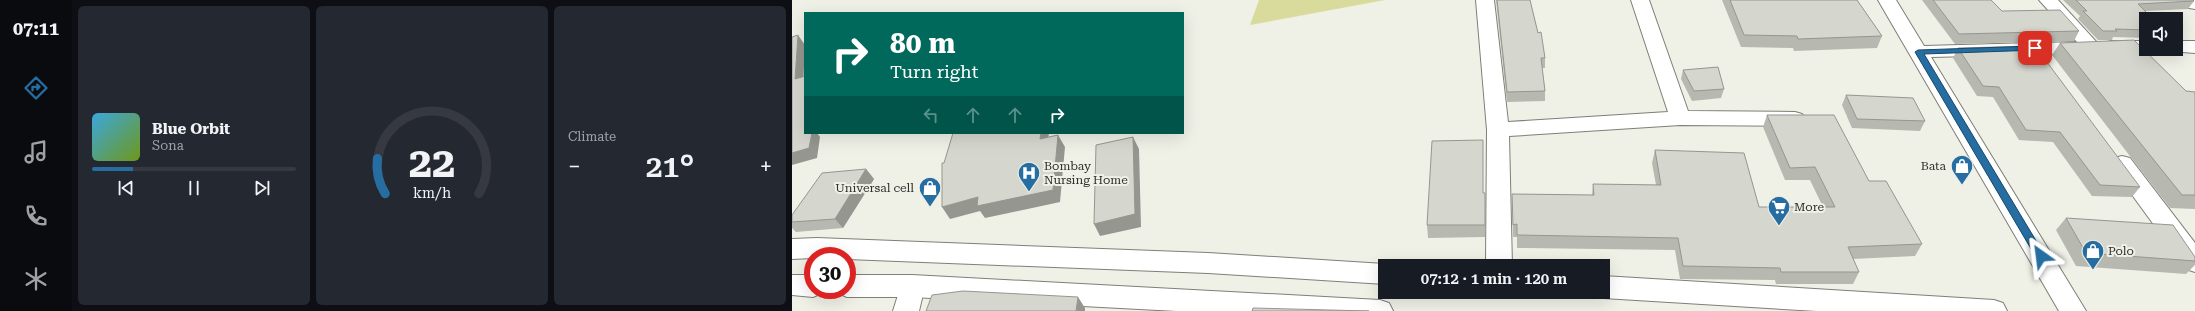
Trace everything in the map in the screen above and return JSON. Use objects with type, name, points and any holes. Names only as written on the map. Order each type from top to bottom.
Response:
[{"type":"street","points":[[1485,0],[1498,130],[1499,259]]},
{"type":"street","points":[[1640,0],[1680,118]]},
{"type":"street","points":[[1887,0],[2073,311]]},
{"type":"street","points":[[2048,0],[2092,48]]},
{"type":"street","points":[[2190,0],[2195,4]]},
{"type":"street","points":[[1918,52],[2035,48],[2139,47]]},
{"type":"street","points":[[2183,47],[2195,47]]},
{"type":"street","points":[[2035,48],[2049,67]]},
{"type":"street","points":[[1498,130],[1680,118],[1811,119]]},
{"type":"street","points":[[2110,149],[2195,262]]},
{"type":"street","points":[[792,249],[817,248],[1208,263],[1378,274]]},
{"type":"street","points":[[792,286],[804,286]]},
{"type":"street","points":[[856,286],[912,286],[1380,311]]},
{"type":"street","points":[[906,311],[912,286]]},
{"type":"street","points":[[1610,287],[1994,311]]},
{"type":"green space","points":[[1259,0],[1385,0],[1250,25]]},
{"type":"building","points":[[1497,0],[1530,0],[1538,33],[1541,32],[1545,58],[1541,58],[1545,91],[1507,92]]},
{"type":"building","points":[[1730,0],[1857,0],[1882,36],[1798,39],[1797,36],[1744,35]]},
{"type":"building","points":[[1933,0],[1991,0],[2002,11],[2060,10],[2079,31],[1959,34]]},
{"type":"building","points":[[2076,0],[2194,1],[2138,4],[2146,12],[2139,12],[2139,30],[2115,29],[2117,31],[2103,31],[2083,11],[2087,11]]},
{"type":"building","points":[[798,35],[795,79],[804,76],[804,134],[812,134],[809,148],[792,153],[792,37]]},
{"type":"building","points":[[2134,40],[2139,45],[2139,56],[2150,56],[2186,91],[2195,92],[2195,195],[2182,195],[2060,43]]},
{"type":"building","points":[[2035,46],[2140,187],[2100,185],[2060,132],[2026,130],[1999,87],[1983,86],[1958,48]]},
{"type":"building","points":[[1718,67],[1724,89],[1694,91],[1683,70]]},
{"type":"building","points":[[1846,95],[1913,98],[1925,121],[1857,119]]},
{"type":"building","points":[[1767,115],[1834,115],[1869,181],[1886,181],[1922,244],[1848,247],[1859,272],[1781,272],[1780,268],[1683,266],[1678,238],[1517,235],[1517,224],[1513,225],[1512,194],[1594,195],[1593,184],[1661,185],[1655,150],[1744,153],[1759,207],[1835,207],[1815,167],[1790,168]]},
{"type":"building","points":[[953,134],[1041,134],[1040,139],[1058,135],[1053,190],[977,206],[978,197],[942,207],[942,163],[944,163]]},
{"type":"building","points":[[1133,137],[1135,214],[1094,224],[1096,145]]},
{"type":"building","points":[[1483,140],[1483,193],[1485,193],[1485,225],[1427,225],[1432,141]]},
{"type":"building","points":[[866,169],[835,219],[792,222],[792,215],[822,173]]},
{"type":"building","points":[[2066,218],[2173,225],[2195,257],[2195,261],[2086,253]]},
{"type":"building","points":[[963,291],[1078,297],[1076,311],[926,311],[932,295]]},
{"type":"building","points":[[1253,308],[1369,311],[1252,311]]},
{"type":"place","name":"Bata","points":[[1962,186]]},
{"type":"place","name":"Bombay Nursing Home","points":[[1029,192]]},
{"type":"place","name":"Universal cell","points":[[930,208]]},
{"type":"place","name":"More","points":[[1779,226]]},
{"type":"place","name":"Polo","points":[[2093,270]]},
{"type":"route","points":[[2035,48],[1918,52],[2041,256]]}]
